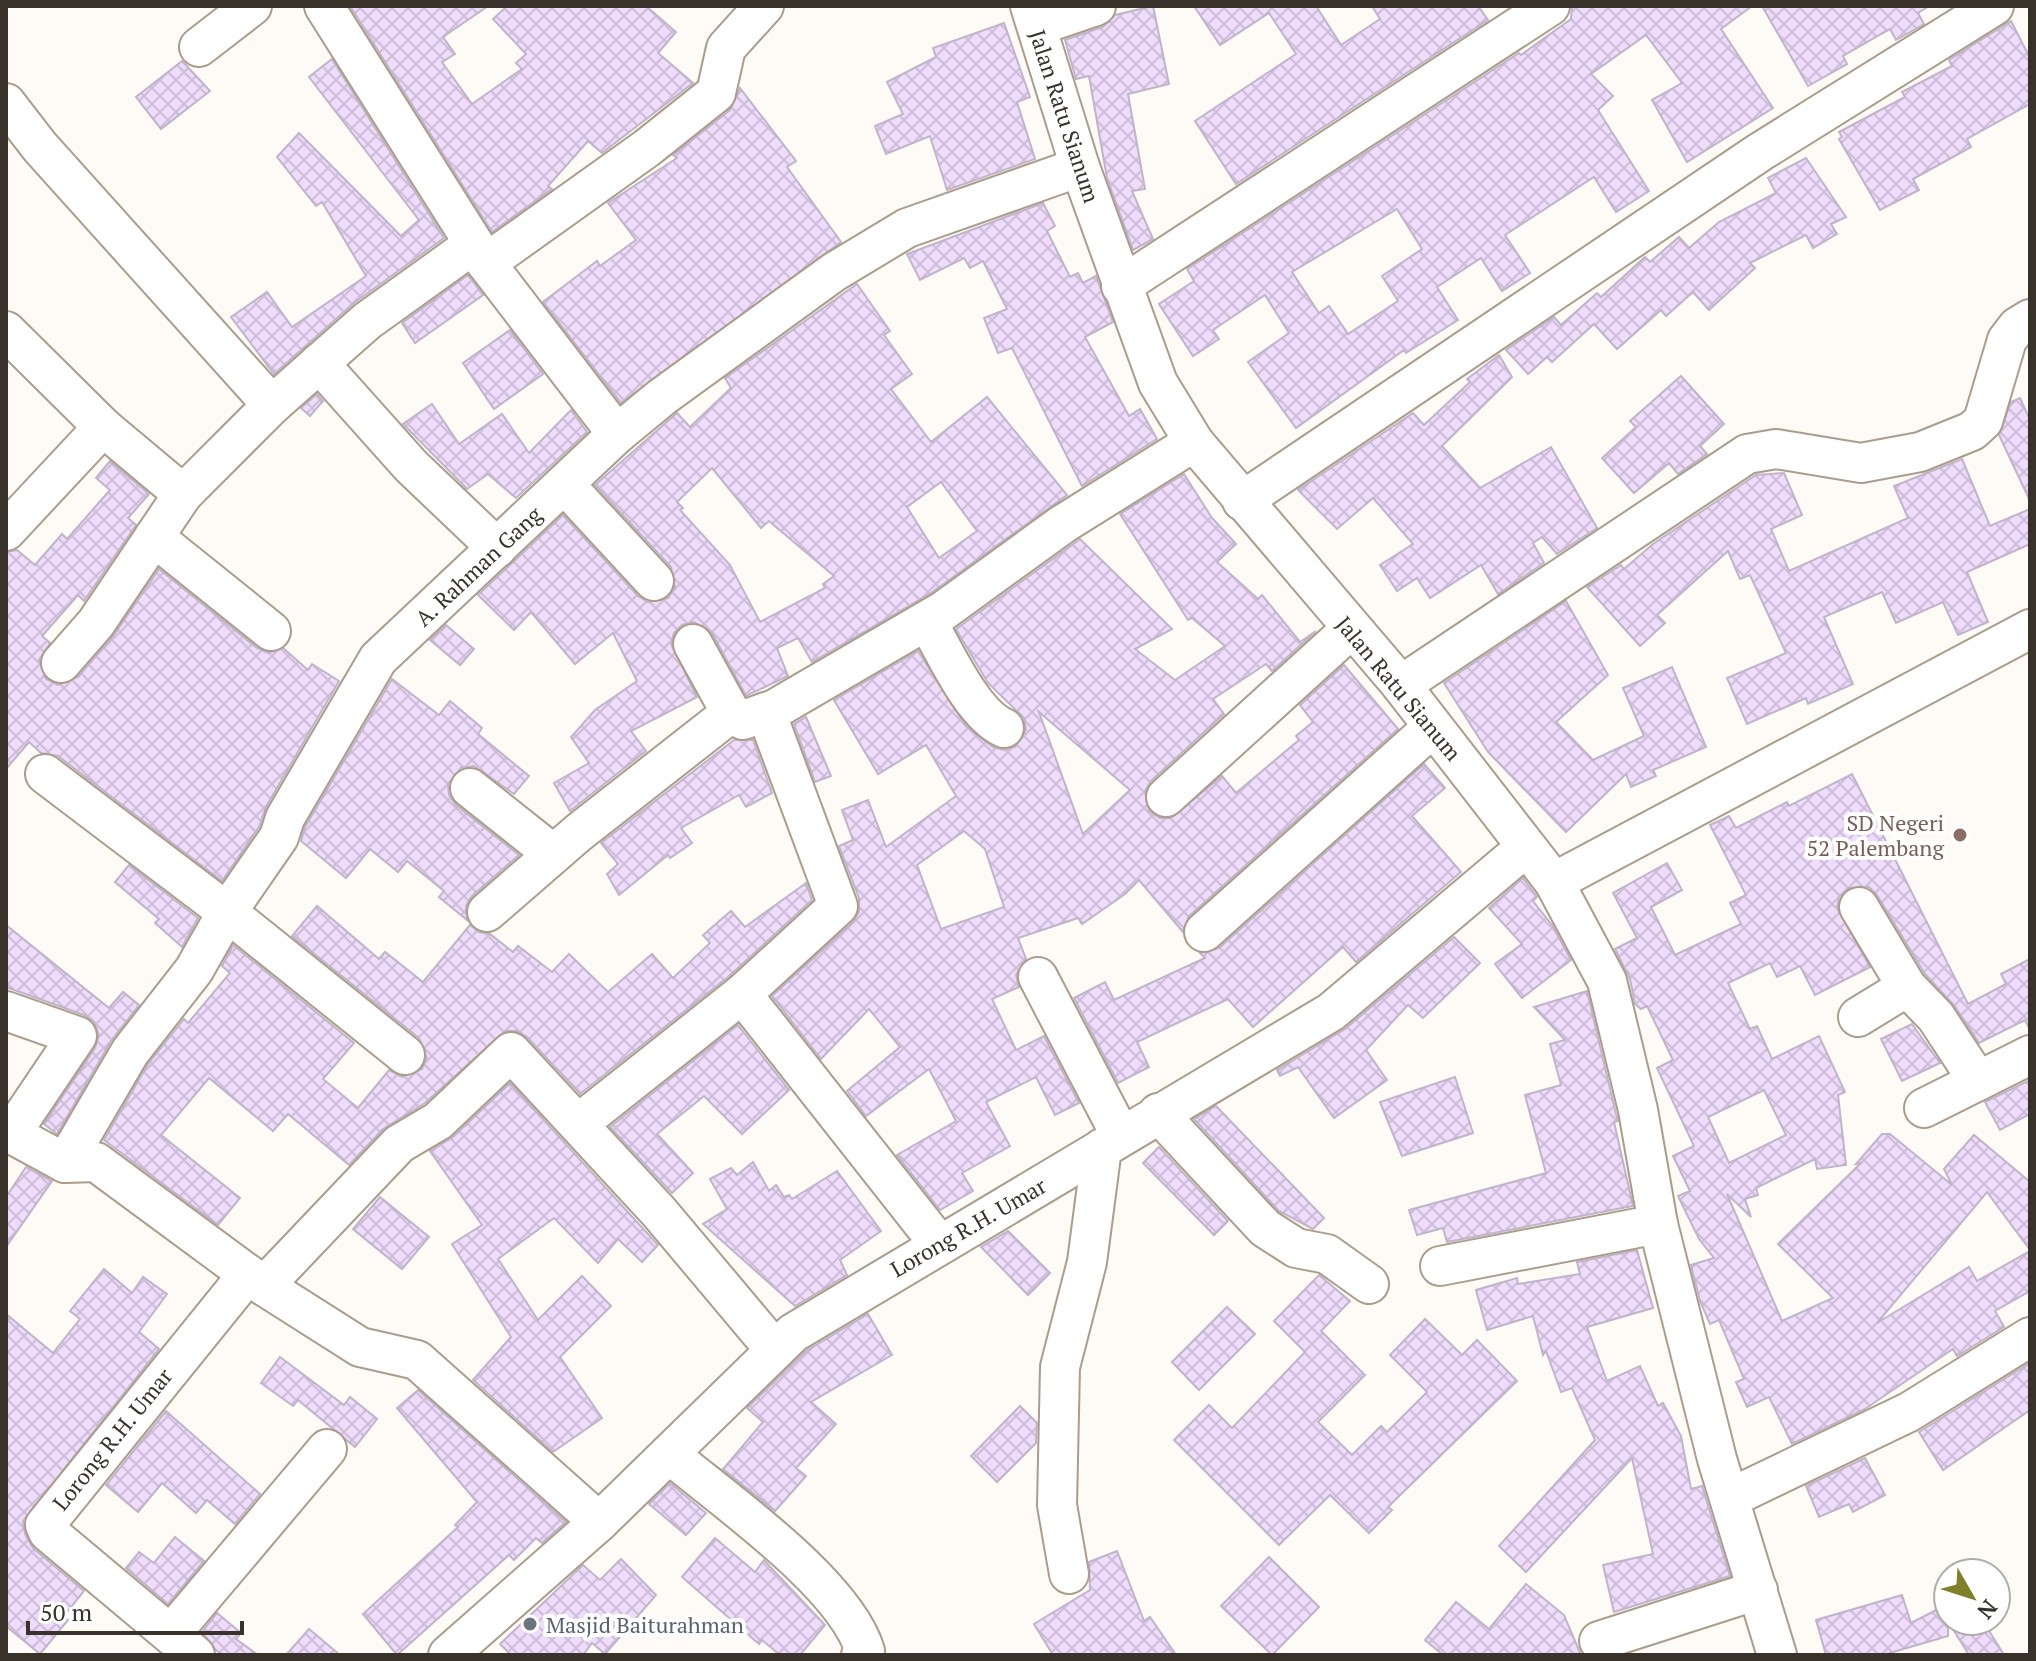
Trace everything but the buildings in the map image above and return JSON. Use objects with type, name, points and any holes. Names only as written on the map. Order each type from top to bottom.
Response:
[{"type":"street","points":[[199,47],[252,6]]},
{"type":"street","points":[[324,6],[480,253],[617,434]]},
{"type":"street","points":[[61,663],[96,623],[183,494],[272,405],[367,321],[647,148],[716,93],[726,48],[764,6]]},
{"type":"street","points":[[1033,16],[1096,6]]},
{"type":"street","points":[[1121,286],[1550,6]]},
{"type":"street","points":[[1242,501],[1760,152],[1994,6]]},
{"type":"street","name":"Jalan Ratu Sianum","points":[[1033,16],[1080,167],[1158,383],[1194,442],[1401,685],[1554,882],[1607,981],[1638,1110],[1658,1224],[1730,1498],[1777,1655]]},
{"type":"street","points":[[6,103],[40,147],[272,405]]},
{"type":"street","name":"A. Rahman Gang","points":[[65,1163],[130,1052],[194,970],[227,912],[279,837],[285,818],[378,659],[617,434],[834,272],[907,228],[1080,167]]},
{"type":"street","points":[[1401,685],[1747,454],[1776,449],[1861,463],[1920,452],[1972,431],[1983,421],[2007,340],[2012,332],[2030,319]]},
{"type":"street","points":[[6,331],[103,427],[183,494]]},
{"type":"street","points":[[319,363],[411,466],[497,548]]},
{"type":"street","points":[[6,531],[103,427]]},
{"type":"street","points":[[487,912],[553,854],[749,712],[927,621],[1063,524],[1194,442]]},
{"type":"street","points":[[565,485],[654,581]]},
{"type":"street","points":[[154,537],[271,631]]},
{"type":"street","points":[[927,621],[979,708],[992,723],[1004,728]]},
{"type":"street","points":[[1166,797],[1351,629]]},
{"type":"street","points":[[1554,882],[2030,629]]},
{"type":"street","points":[[578,1124],[742,994],[838,906],[749,712],[693,644]]},
{"type":"street","points":[[1204,932],[1433,727]]},
{"type":"street","points":[[45,774],[227,912],[405,1055]]},
{"type":"street","points":[[470,788],[553,854]]},
{"type":"street","name":"Lorong R.H. Umar","points":[[448,1655],[599,1522],[793,1333],[1331,1012],[1526,847]]},
{"type":"street","points":[[1859,907],[1907,987],[1936,1017],[1978,1081]]},
{"type":"street","points":[[1038,977],[1111,1142],[1087,1262],[1060,1367],[1057,1505],[1069,1574]]},
{"type":"street","points":[[1858,1017],[1907,987]]},
{"type":"street","points":[[742,994],[939,1244]]},
{"type":"street","points":[[6,1011],[77,1036],[9,1132],[65,1163],[96,1162],[256,1280],[360,1347],[417,1360],[599,1522]]},
{"type":"street","points":[[256,1280],[399,1144],[438,1121],[508,1052],[517,1054],[775,1350]]},
{"type":"street","points":[[1924,1108],[2030,1055]]},
{"type":"street","points":[[1158,1113],[1265,1228],[1296,1248],[1327,1254],[1369,1284]]},
{"type":"street","points":[[1440,1266],[1658,1224]]},
{"type":"street","name":"Lorong R.H. Umar","points":[[183,1644],[48,1532],[45,1521],[256,1280]]},
{"type":"street","points":[[1730,1498],[1909,1412],[2030,1337]]},
{"type":"street","points":[[183,1644],[327,1449]]},
{"type":"street","points":[[669,1454],[818,1581],[855,1625],[865,1654]]},
{"type":"street","points":[[1599,1641],[1758,1590]]},
{"type":"place","name":"SD Negeri 52 Palembang","points":[[1960,835]]},
{"type":"place","name":"Masjid Baiturahman","points":[[530,1624]]}]
